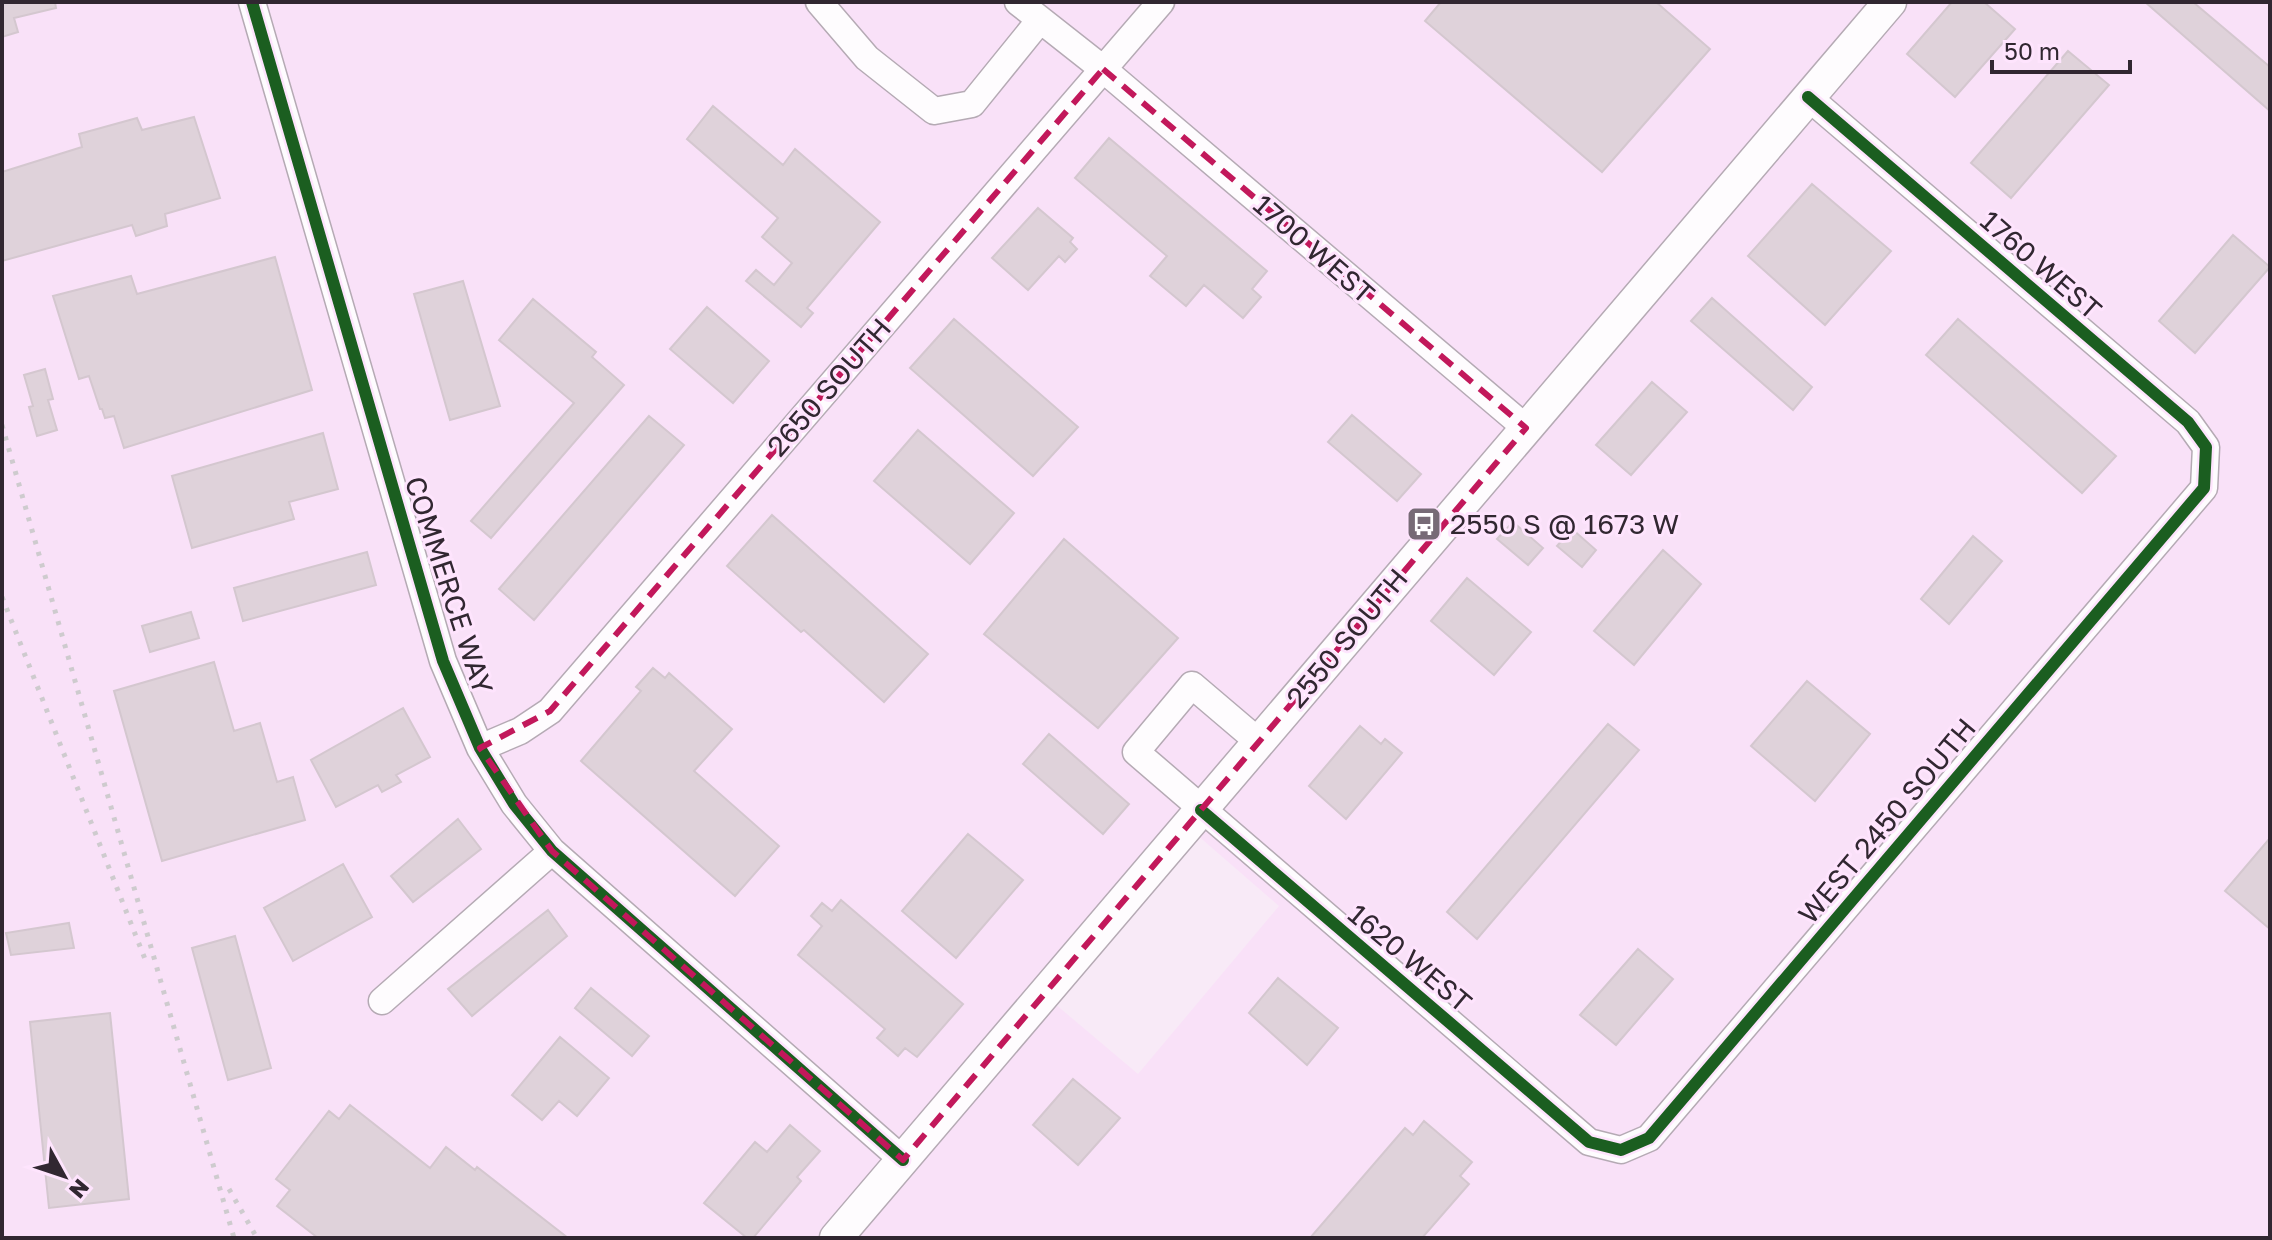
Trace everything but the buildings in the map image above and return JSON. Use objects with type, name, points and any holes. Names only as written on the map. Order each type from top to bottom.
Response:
[{"type":"main road","name":"2550 SOUTH","points":[[837,1238],[1890,2]]},
{"type":"street","name":"COMMERCE WAY","points":[[252,2],[443,661],[480,748],[514,804],[552,851],[903,1160]]},
{"type":"street","points":[[819,2],[867,58],[934,111],[972,104],[1040,20]]},
{"type":"street","name":"1700 WEST","points":[[1018,2],[1103,69],[1526,428]]},
{"type":"street","name":"2650 SOUTH","points":[[480,748],[520,731],[550,711],[1161,2]]},
{"type":"street","name":"1760 WEST","points":[[1808,97],[2188,422],[2206,447],[2204,488]]},
{"type":"street","name":"WEST 2450 SOUTH","points":[[1589,1142],[1621,1150],[1649,1138],[2204,488]]},
{"type":"street","name":"1620 WEST","points":[[1259,742],[1192,685],[1136,752],[1589,1142]]},
{"type":"street","points":[[382,1001],[552,851]]},
{"type":"highlighted area","points":[[1103,69],[1526,428],[903,1160],[552,851],[480,748],[550,711]]},
{"type":"shaded area","points":[[2,2],[2270,2],[2270,1238],[2,1238]],"holes":[[[1196,834],[1279,906],[1138,1074],[1054,1003]]]},
{"type":"railway","points":[[2,425],[234,1238]]},
{"type":"railway","points":[[2,597],[145,959]]},
{"type":"railway","points":[[229,1189],[257,1238]]},
{"type":"cycle path","points":[[252,2],[443,661],[480,748],[514,804],[552,851],[903,1160]]},
{"type":"cycle path","points":[[1201,810],[1589,1142],[1621,1150],[1649,1138],[2204,488],[2206,447],[2188,422],[1808,97]]},
{"type":"place","name":"2550 S @ 1673 W","points":[[1424,524]]}]
